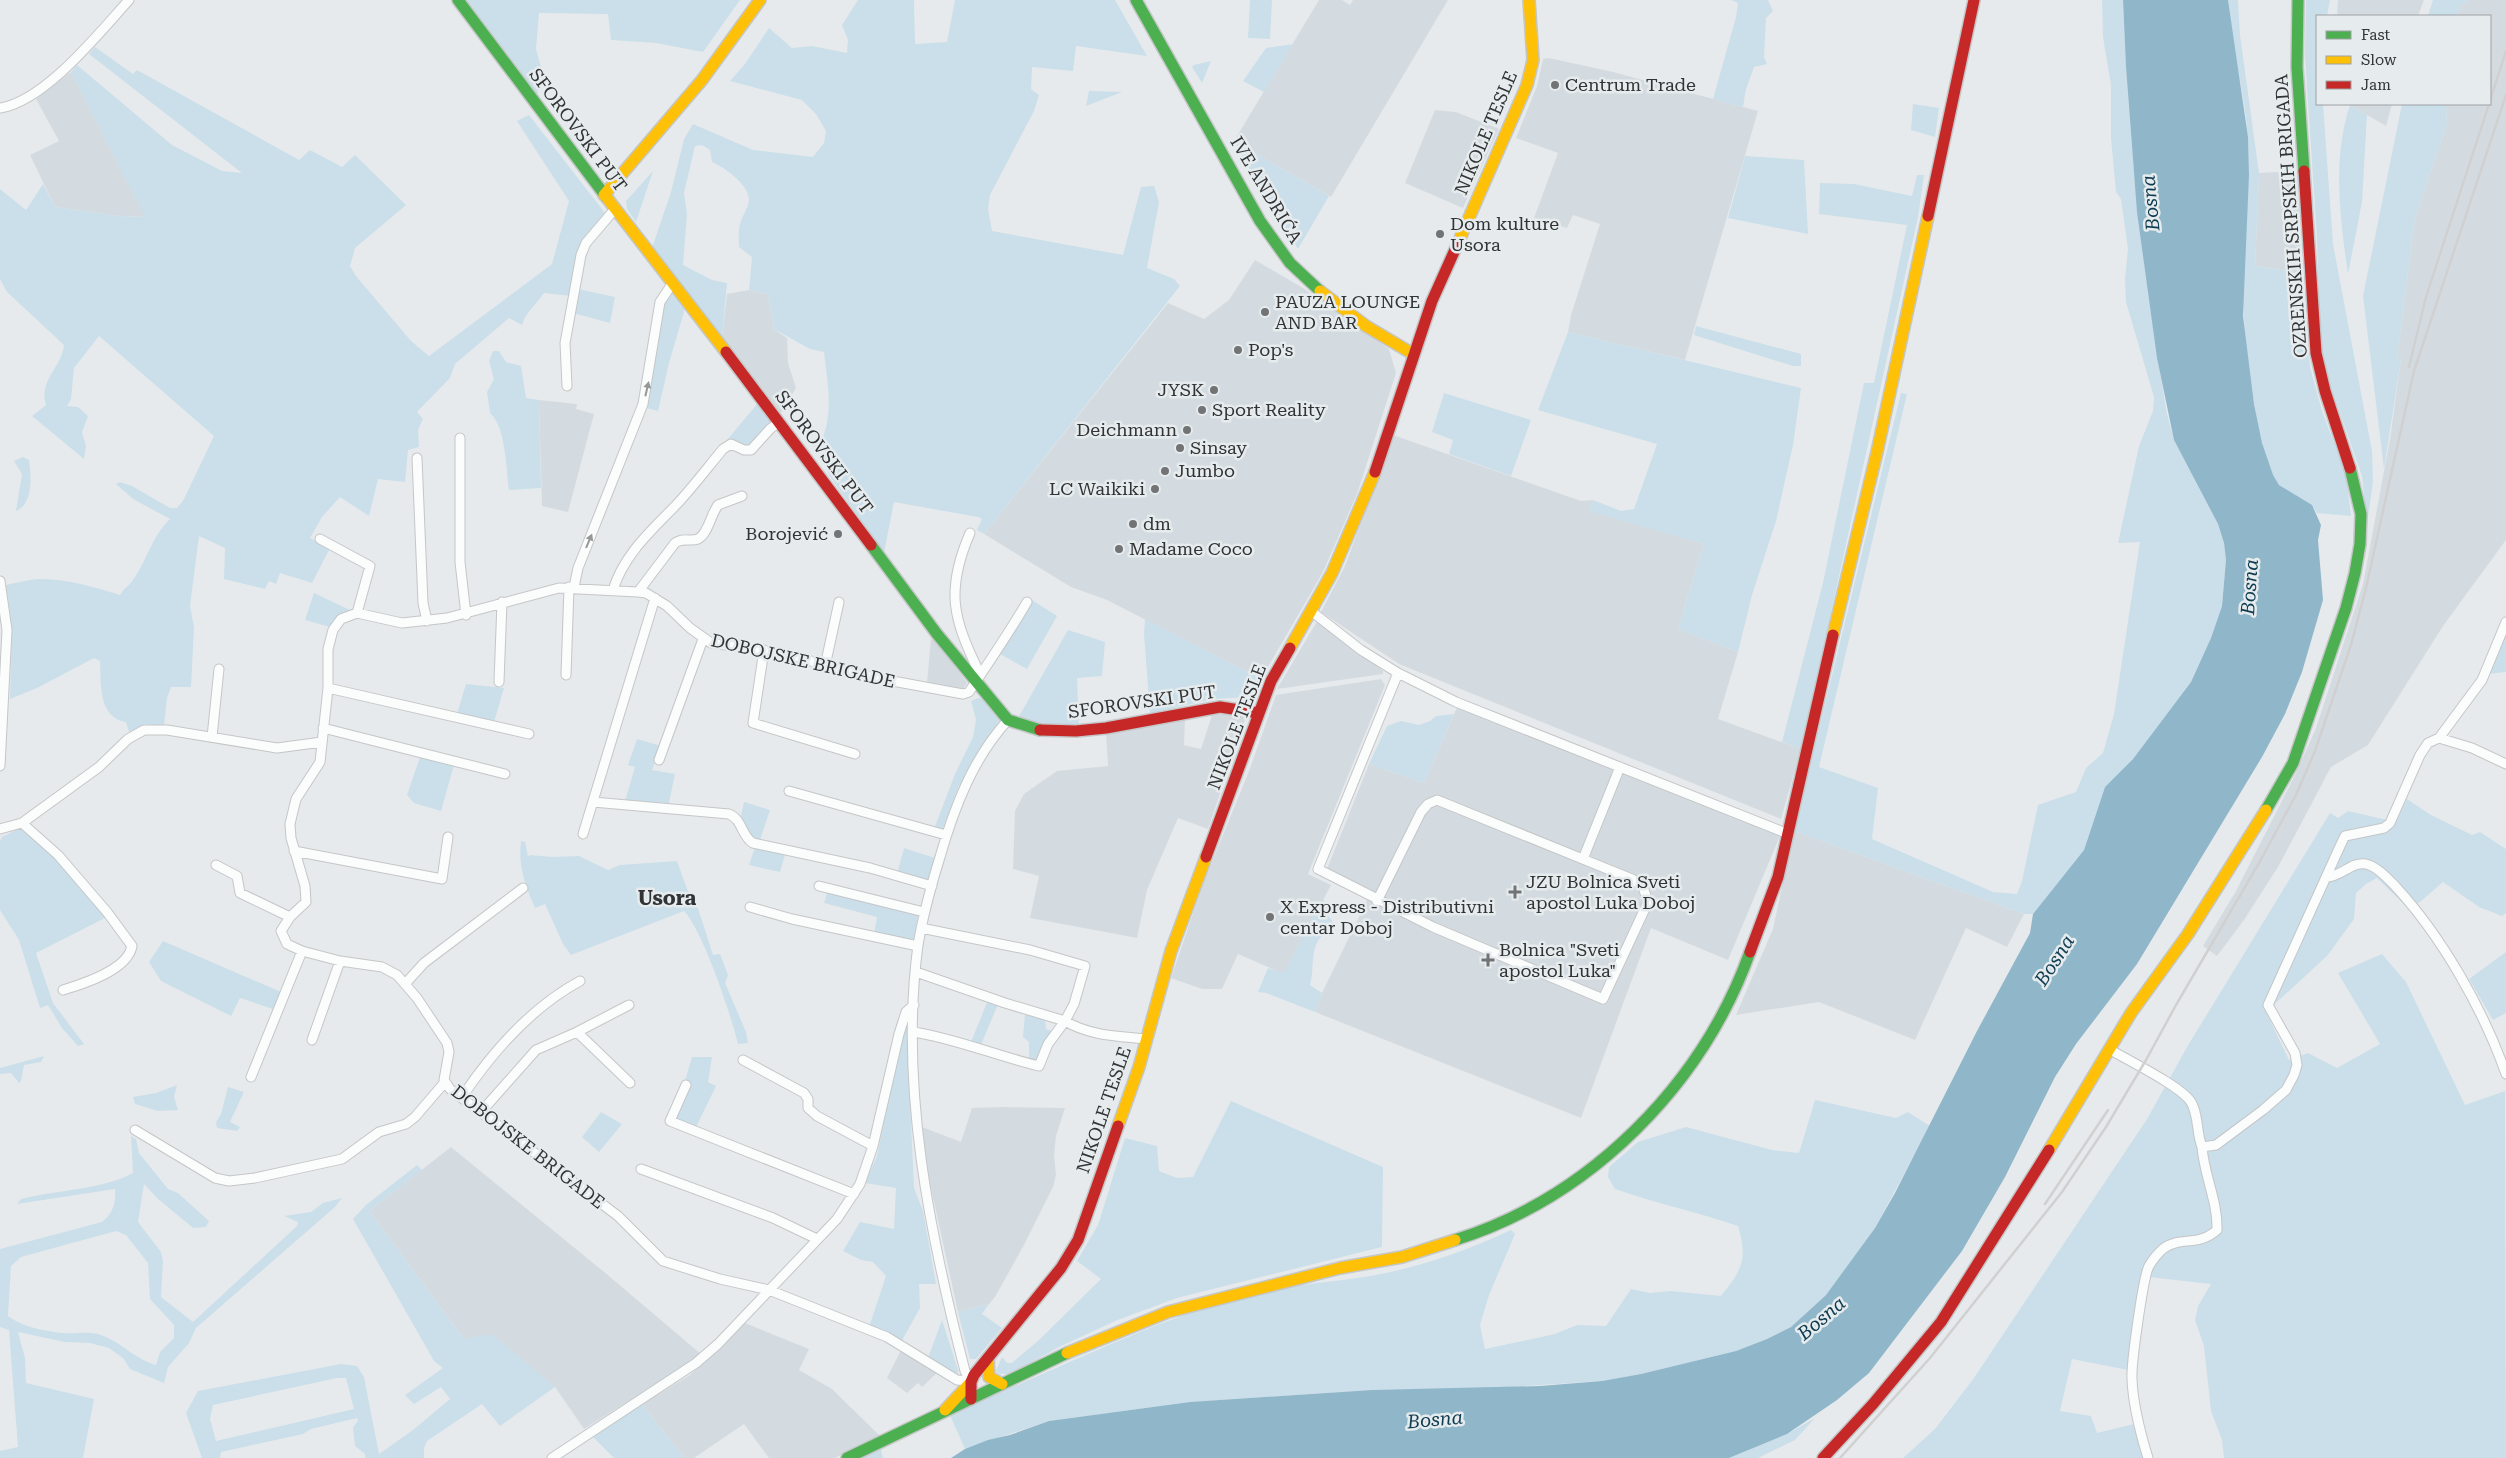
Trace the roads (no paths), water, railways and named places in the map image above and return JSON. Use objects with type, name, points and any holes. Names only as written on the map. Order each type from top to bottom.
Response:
[{"type":"main road","name":"SFOROVSKI PUT","points":[[458,0],[604,195],[1008,720],[1034,730],[1076,731],[1106,728],[1220,708],[1237,708],[1259,713]]},
{"type":"main road","points":[[604,195],[702,80],[760,0]]},
{"type":"main road","name":"IVE ANDRIĆA","points":[[1136,0],[1260,221],[1282,254],[1294,267],[1356,319],[1413,354]]},
{"type":"main road","name":"NIKOLE TESLE","points":[[943,1412],[1061,1268],[1078,1240],[1147,1039],[1171,950],[1271,681],[1332,573],[1353,528],[1374,475],[1413,354],[1442,277],[1527,85],[1533,60],[1534,42],[1529,0]]},
{"type":"main road","points":[[847,1458],[1070,1352],[1168,1312],[1340,1268],[1402,1257],[1444,1246],[1524,1213],[1599,1164],[1632,1134],[1688,1070],[1718,1025],[1741,978],[1778,877],[1786,833],[1878,452],[1974,0]]},
{"type":"main road","name":"OZRENSKIH SRPSKIH BRIGADA","points":[[1823,1458],[1873,1404],[1941,1322],[2023,1194],[2131,1013],[2188,934],[2257,826],[2293,763],[2346,608],[2355,574],[2360,544],[2360,514],[2357,490],[2325,391],[2316,353],[2297,67],[2298,0]]},
{"type":"main road","points":[[988,1358],[989,1377],[1002,1384]]},
{"type":"main road","points":[[970,1381],[971,1398]]},
{"type":"street","points":[[0,108],[15,104],[40,90],[81,53],[129,0]]},
{"type":"street","points":[[568,386],[565,343],[581,255],[586,243],[615,209]]},
{"type":"street","points":[[566,675],[572,587],[643,404],[660,302],[672,284]]},
{"type":"street","points":[[613,590],[644,537],[677,504],[723,449],[731,444],[744,450],[751,450],[779,422]]},
{"type":"street","points":[[460,438],[460,562],[466,615]]},
{"type":"street","points":[[417,458],[423,603],[427,621]]},
{"type":"street","points":[[638,592],[675,542],[681,539],[699,538],[703,535],[718,505],[742,496]]},
{"type":"street","points":[[970,533],[957,568],[954,595],[963,637],[977,678]]},
{"type":"street","points":[[320,539],[370,566],[358,613]]},
{"type":"street","points":[[0,581],[7,630],[0,766]]},
{"type":"street","name":"DOBOJSKE BRIGADE","points":[[970,1381],[957,1380],[893,1340],[769,1290],[720,1279],[663,1261],[618,1216],[481,1112],[445,1082],[444,1071],[449,1052],[442,1033],[404,984],[387,969],[340,961],[302,951],[287,944],[281,936],[284,924],[304,905],[306,898],[290,831],[294,805],[302,789],[318,766],[328,688],[327,655],[333,630],[341,619],[358,613],[394,622],[427,621],[466,615],[502,602],[572,587],[638,592],[655,598],[703,639],[720,645],[788,654],[849,673],[963,694],[969,692],[977,678]]},
{"type":"street","points":[[584,834],[655,598]]},
{"type":"street","points":[[499,682],[502,602]]},
{"type":"street","points":[[825,666],[840,602]]},
{"type":"street","points":[[977,678],[997,653],[1027,602]]},
{"type":"street","points":[[1311,611],[1361,650],[1398,673],[1456,702],[1786,833]]},
{"type":"street","points":[[2202,1147],[2216,1145],[2263,1110],[2286,1090],[2297,1065],[2295,1053],[2268,1005],[2345,836],[2384,828],[2390,823],[2420,755],[2428,744],[2439,738],[2482,680],[2506,622]]},
{"type":"street","points":[[659,760],[703,639]]},
{"type":"street","points":[[764,650],[753,723],[855,754]]},
{"type":"street","points":[[212,737],[219,669]]},
{"type":"street","points":[[1377,901],[1421,812],[1428,804],[1437,800],[1632,879],[1643,887],[1648,902],[1603,999],[1377,901],[1318,869],[1398,673]]},
{"type":"street","points":[[328,688],[529,734]]},
{"type":"street","points":[[970,1381],[965,1371],[940,1260],[921,1160],[915,1116],[914,1005],[918,946],[924,912],[955,807],[975,767],[993,737],[1008,720]]},
{"type":"street","points":[[323,728],[505,774]]},
{"type":"street","points":[[0,829],[22,823],[99,767],[137,732],[152,729],[277,748],[322,742]]},
{"type":"street","points":[[2439,738],[2479,751],[2506,764]]},
{"type":"street","points":[[1583,859],[1620,767]]},
{"type":"street","points":[[789,791],[946,835]]},
{"type":"street","points":[[593,802],[729,814],[737,819],[746,837],[753,843],[870,868],[932,886]]},
{"type":"street","points":[[22,823],[58,855],[107,912],[132,946],[131,952],[121,964],[90,982],[63,990]]},
{"type":"street","points":[[294,852],[442,879],[448,837]]},
{"type":"street","points":[[2327,878],[2333,877],[2356,865],[2366,864],[2391,882],[2420,913],[2451,960],[2505,1068]]},
{"type":"street","points":[[216,865],[237,876],[240,893],[290,917]]},
{"type":"street","points":[[819,886],[924,912]]},
{"type":"street","points":[[404,984],[424,963],[523,888]]},
{"type":"street","points":[[750,907],[792,919],[918,946]]},
{"type":"street","points":[[914,1032],[941,1037],[1039,1066],[1048,1044],[1074,1004],[1085,966],[1030,950],[921,928]]},
{"type":"street","points":[[251,1077],[302,951]]},
{"type":"street","points":[[312,1040],[340,961]]},
{"type":"street","points":[[916,972],[1064,1021],[1080,1029],[1100,1034],[1147,1039]]},
{"type":"street","points":[[462,1097],[483,1066],[542,1005],[556,994],[580,981]]},
{"type":"street","points":[[481,1112],[529,1055],[546,1044],[577,1032],[628,1005]]},
{"type":"street","points":[[552,1458],[696,1363],[718,1344],[837,1219],[860,1184],[874,1146],[898,1034],[906,1012],[914,1005]]},
{"type":"street","points":[[577,1032],[630,1083]]},
{"type":"street","points":[[2109,1049],[2175,1088],[2190,1100],[2194,1111],[2197,1135],[2202,1147],[2204,1167],[2218,1214],[2217,1230],[2207,1238],[2198,1241],[2185,1241],[2164,1248],[2149,1266],[2144,1282],[2131,1376],[2134,1402],[2148,1458]]},
{"type":"street","points":[[743,1060],[804,1093],[808,1099],[808,1108],[816,1116],[874,1146]]},
{"type":"street","points":[[135,1130],[215,1178],[229,1180],[255,1178],[330,1162],[348,1156],[379,1132],[406,1124],[416,1116],[445,1082]]},
{"type":"street","points":[[686,1085],[670,1121],[854,1194]]},
{"type":"street","points":[[641,1169],[773,1218],[817,1239]]},
{"type":"water","name":"Bosna","points":[[2123,0],[2228,0],[2248,137],[2249,175],[2243,316],[2254,404],[2262,443],[2273,475],[2279,485],[2312,505],[2321,525],[2318,540],[2323,600],[2302,672],[2285,714],[2262,757],[2137,964],[2076,1044],[2055,1077],[2005,1177],[1962,1251],[1869,1373],[1837,1400],[1787,1434],[1729,1458],[951,1458],[965,1449],[988,1440],[1010,1435],[1049,1421],[1190,1402],[1372,1390],[1540,1386],[1602,1381],[1641,1374],[1736,1351],[1767,1339],[1791,1327],[1826,1295],[1875,1228],[1895,1193],[1977,1031],[2030,933],[2033,914],[2084,850],[2105,787],[2133,759],[2191,682],[2211,638],[2222,606],[2226,560],[2224,543],[2218,524],[2174,440],[2157,358],[2137,212]]},
{"type":"railway","points":[[2491,98],[2506,51]]},
{"type":"railway","points":[[1840,1458],[1930,1358],[2062,1192],[2106,1127],[2146,1060],[2296,795],[2315,751],[2351,645],[2366,588],[2414,371],[2506,95]]},
{"type":"railway","points":[[2409,367],[2426,297],[2489,105]]},
{"type":"railway","points":[[2045,1204],[2108,1110]]},
{"type":"place","name":"Centrum Trade","points":[[1555,85]]},
{"type":"place","name":"Dom kulture Usora","points":[[1440,234]]},
{"type":"place","name":"PAUZA LOUNGE AND BAR","points":[[1265,312]]},
{"type":"place","name":"Pop's","points":[[1238,350]]},
{"type":"place","name":"JYSK","points":[[1214,390]]},
{"type":"place","name":"Sport Reality","points":[[1202,410]]},
{"type":"place","name":"Deichmann","points":[[1187,430]]},
{"type":"place","name":"Sinsay","points":[[1180,448]]},
{"type":"place","name":"Jumbo","points":[[1165,471]]},
{"type":"place","name":"LC Waikiki","points":[[1155,489]]},
{"type":"place","name":"dm","points":[[1133,524]]},
{"type":"place","name":"Borojević","points":[[838,534]]},
{"type":"place","name":"Madame Coco","points":[[1119,549]]},
{"type":"place","name":"JZU Bolnica Sveti apostol Luka Doboj","points":[[1515,892]]},
{"type":"place","name":"X Express - Distributivni centar Doboj","points":[[1270,917]]},
{"type":"place","name":"Bolnica \"Sveti apostol Luka\"","points":[[1488,960]]},
{"type":"district","name":"Usora","points":[[667,898]]}]
